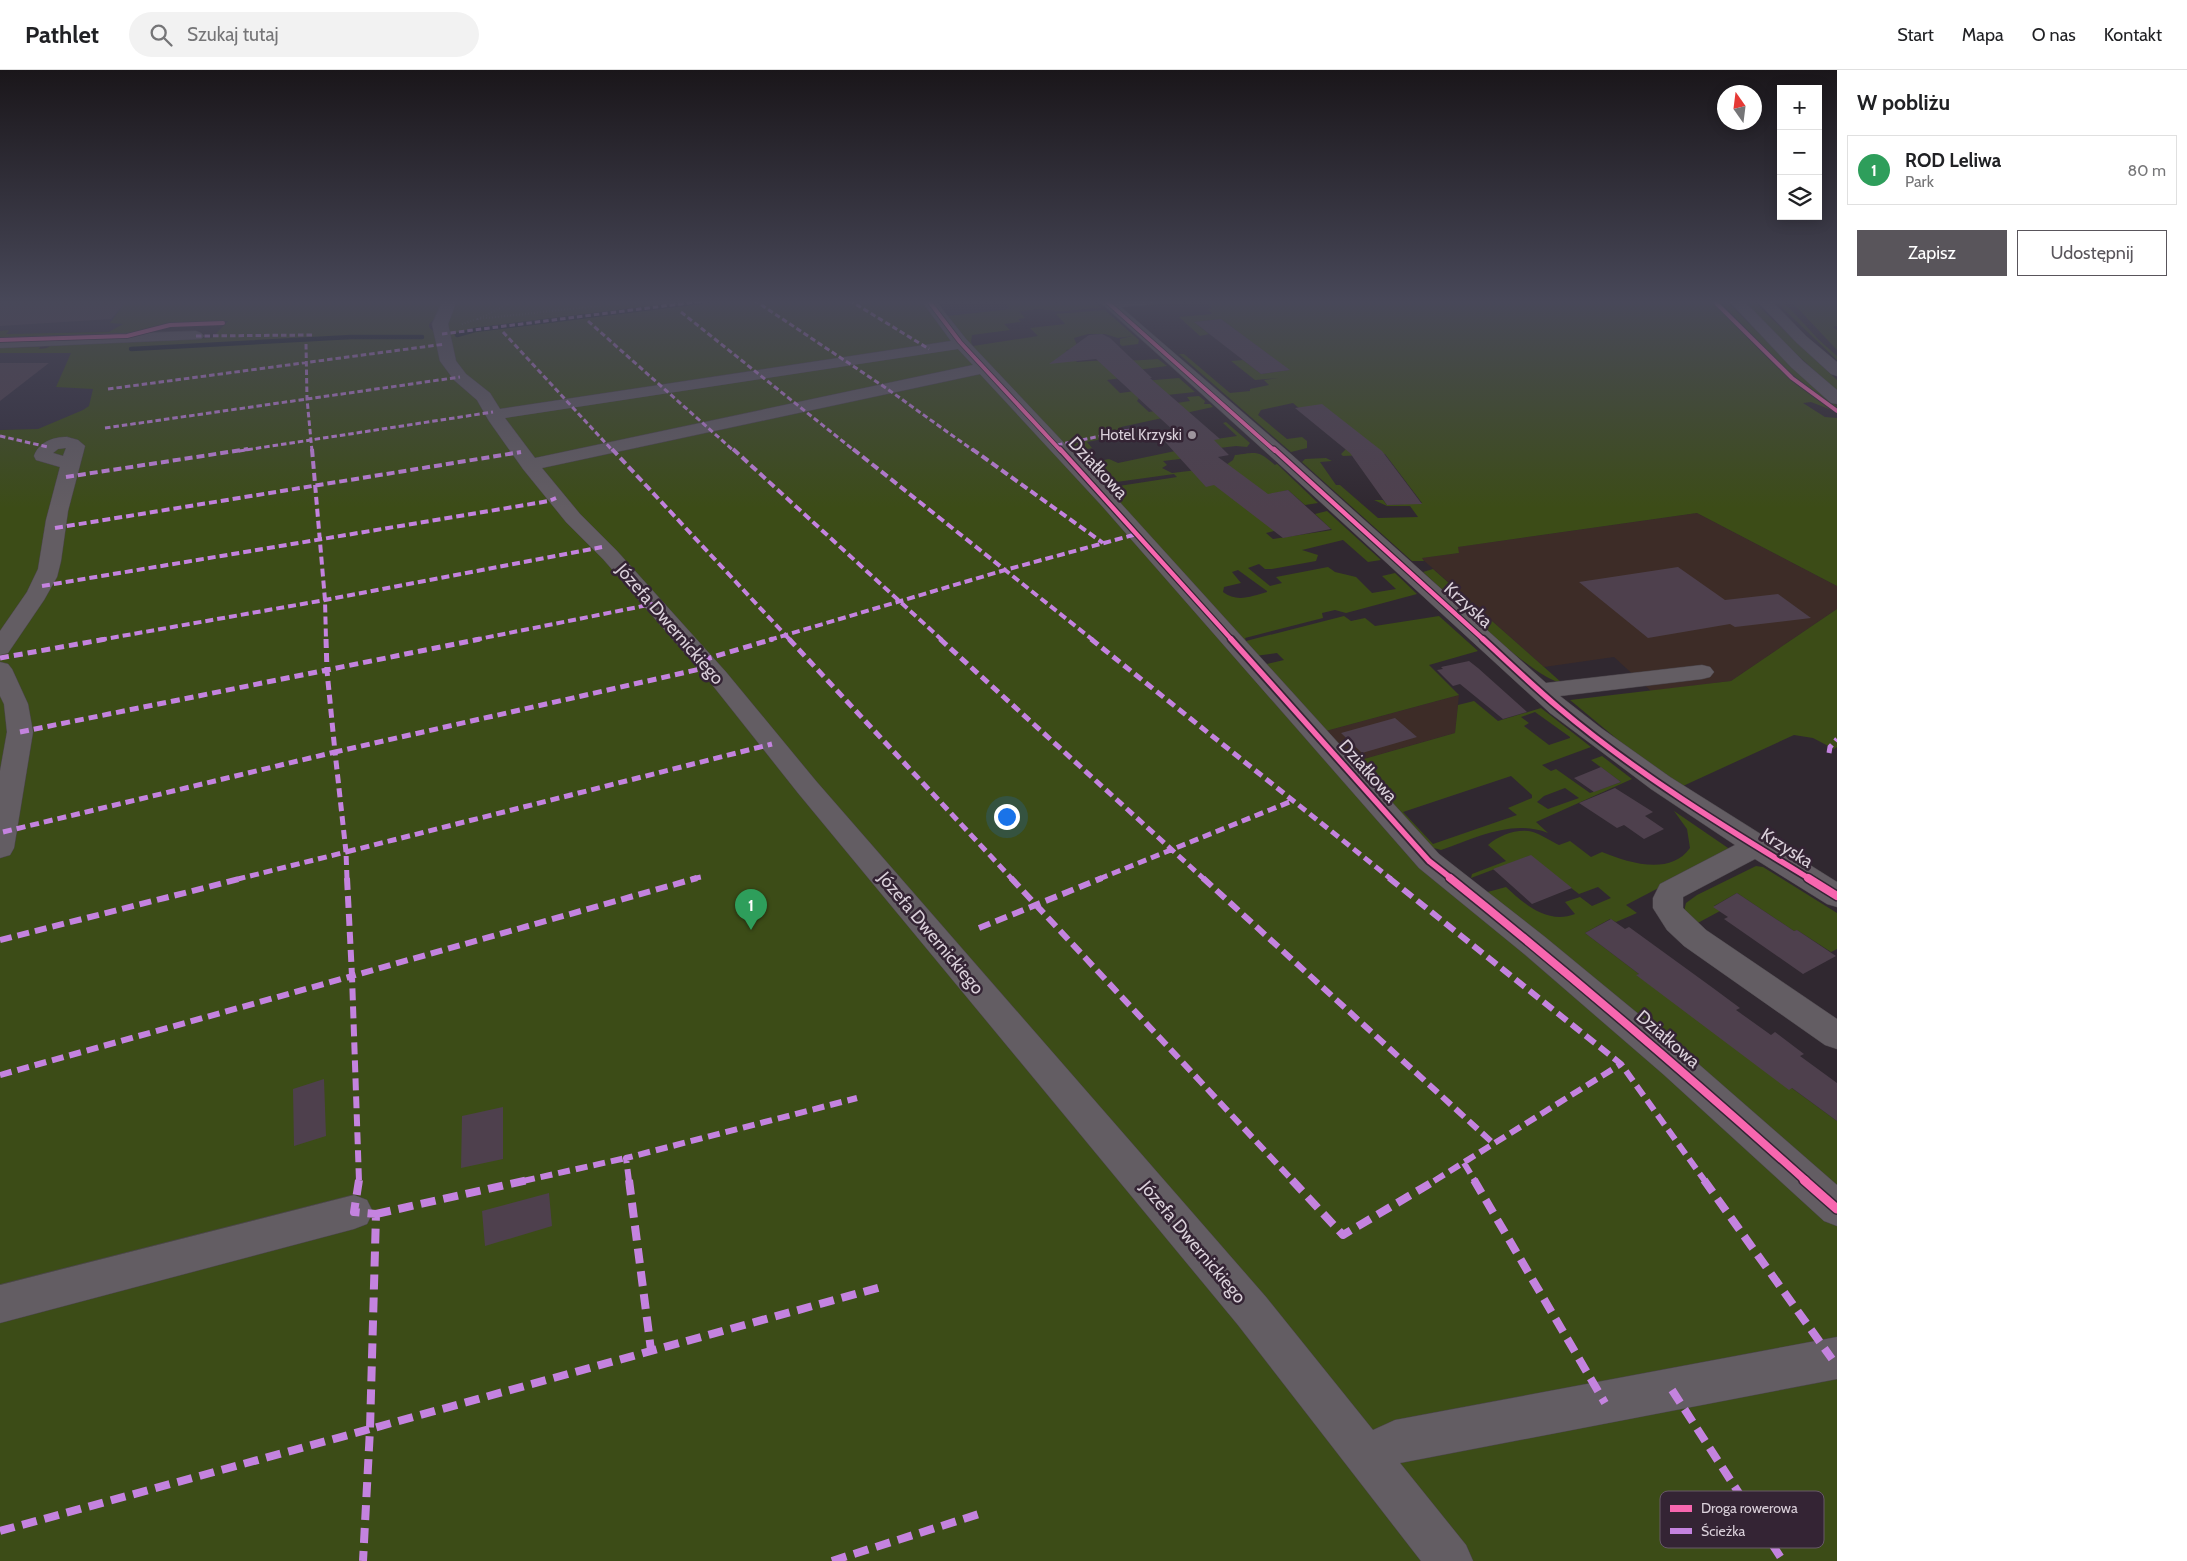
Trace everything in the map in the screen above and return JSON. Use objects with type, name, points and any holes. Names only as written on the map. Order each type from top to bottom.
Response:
[{"type":"street","name":"Józefa Dwernickiego","points":[[455,370],[460,377],[484,398],[530,465],[573,518],[610,555],[718,677],[813,794],[1252,1311],[1450,1561]]},
{"type":"street","points":[[494,415],[793,370]]},
{"type":"street","points":[[530,465],[977,370]]},
{"type":"street","name":"Działkowa","points":[[985,370],[1109,502],[1428,861],[1534,945],[1675,1064],[1837,1209]]},
{"type":"street","name":"Krzyska","points":[[1184,370],[1541,691],[1595,737],[1672,793],[1837,896]]},
{"type":"street","points":[[1803,370],[1837,399]]},
{"type":"street","points":[[0,648],[44,584],[51,562],[55,522],[70,464]]},
{"type":"street","points":[[0,670],[16,704],[20,732],[0,848]]},
{"type":"street","points":[[1541,691],[1702,672]]},
{"type":"street","points":[[1756,846],[1670,891],[1666,902],[1669,911],[1695,938],[1837,1036]]},
{"type":"street","points":[[0,1304],[354,1212]]},
{"type":"street","points":[[1367,1456],[1395,1442],[1837,1358]]},
{"type":"shaded area","points":[[0,370],[100,370],[95,428],[0,430]]},
{"type":"shaded area","points":[[1697,513],[1837,586],[1837,609],[1731,681],[1651,691],[1614,657],[1544,667],[1421,558],[1459,553],[1457,547]]},
{"type":"shaded area","points":[[1459,695],[1455,733],[1350,763],[1322,732]]},
{"type":"green space","points":[[64,370],[981,370],[1415,856],[1837,1220],[1837,1561],[0,1561],[0,430],[38,429],[89,406],[93,389],[56,387]]},
{"type":"green space","points":[[993,370],[1141,370],[1123,372],[1128,377],[1107,380],[1120,393],[1151,389],[1143,381],[1179,378],[1195,392],[1139,398],[1137,401],[1149,412],[1173,408],[1170,404],[1190,401],[1187,397],[1199,396],[1205,401],[1204,404],[1210,404],[1213,407],[1121,427],[1128,434],[1087,442],[1092,448],[1080,451],[1094,462],[1109,459],[1118,463],[1180,450],[1175,445],[1237,436],[1223,423],[1226,422],[1250,443],[1247,447],[1236,446],[1194,451],[1188,458],[1163,461],[1167,465],[1162,468],[1172,473],[1223,467],[1233,460],[1235,455],[1261,454],[1275,465],[1277,464],[1318,503],[1305,505],[1288,490],[1254,498],[1286,528],[1266,533],[1273,539],[1332,530],[1315,514],[1327,511],[1381,560],[1368,562],[1343,540],[1302,550],[1318,555],[1316,561],[1272,569],[1265,569],[1259,564],[1248,568],[1270,586],[1282,583],[1276,577],[1328,567],[1335,572],[1356,577],[1372,593],[1396,589],[1382,576],[1395,573],[1417,594],[1346,613],[1335,610],[1322,613],[1323,618],[1245,638],[1246,641],[1344,616],[1351,621],[1365,618],[1375,626],[1439,616],[1478,651],[1429,665],[1459,695],[1322,732],[1263,665],[1284,660],[1277,653],[1255,656]],"holes":[[[1174,474],[1177,477],[1106,488],[1102,484]],[[1238,570],[1267,591],[1250,597],[1239,598],[1223,592],[1224,587],[1241,583],[1232,572]]]},
{"type":"green space","points":[[1197,370],[1202,370],[1230,393],[1250,391],[1250,389],[1269,385],[1264,380],[1279,378],[1255,380],[1242,370],[1255,370],[1261,374],[1289,370],[1780,370],[1800,387],[1834,411],[1811,402],[1803,403],[1825,417],[1837,418],[1837,586],[1697,513],[1458,547],[1459,553],[1422,558],[1424,561],[1412,561],[1302,462],[1305,459],[1326,458],[1332,461],[1320,462],[1336,485],[1340,485],[1378,518],[1418,517],[1410,506],[1387,506],[1374,500],[1383,500],[1387,505],[1422,503],[1385,454],[1343,456],[1341,454],[1346,449],[1293,403],[1261,410],[1258,415],[1287,439],[1302,437],[1307,441],[1307,448],[1291,452]]},
{"type":"green space","points":[[1787,370],[1797,370],[1837,406],[1837,409],[1805,386]]},
{"type":"green space","points":[[1814,370],[1826,370],[1837,380],[1837,391]]},
{"type":"green space","points":[[1433,569],[1562,683],[1549,678],[1512,652],[1423,572]]},
{"type":"green space","points":[[1837,609],[1837,747],[1834,749],[1813,738],[1794,735],[1683,786],[1629,749],[1570,700],[1731,681]]},
{"type":"green space","points":[[1474,701],[1498,721],[1541,708],[1591,747],[1542,765],[1551,771],[1556,769],[1590,793],[1621,782],[1591,760],[1602,756],[1632,779],[1536,822],[1548,833],[1535,829],[1508,829],[1441,850],[1434,848],[1428,850],[1350,763],[1455,733],[1458,705]],"holes":[[[1535,712],[1570,737],[1570,738],[1549,745],[1524,726],[1529,723],[1521,717]],[[1511,776],[1532,795],[1532,798],[1508,808],[1517,815],[1433,844],[1403,812]],[[1565,788],[1579,798],[1548,809],[1537,802],[1544,796]]]},
{"type":"green space","points":[[1674,811],[1731,850],[1626,905],[1637,913],[1616,922],[1610,919],[1585,933],[1639,974],[1637,975],[1837,1121],[1837,1193],[1484,893],[1506,887],[1537,911],[1555,917],[1575,914],[1565,902],[1580,897],[1592,906],[1611,898],[1598,887],[1579,894],[1529,856],[1471,878],[1472,874],[1506,861],[1488,845],[1503,835],[1522,831],[1536,833],[1559,845],[1570,841],[1591,857],[1602,852],[1624,860],[1649,865],[1672,862],[1682,857],[1690,848],[1687,829]]},
{"type":"green space","points":[[1756,866],[1763,867],[1837,913],[1837,949],[1831,952],[1797,930],[1794,931],[1737,893],[1714,906],[1720,911],[1694,925],[1684,911],[1686,903],[1697,895]]},
{"type":"building","points":[[0,370],[41,370],[0,401]]},
{"type":"building","points":[[1107,370],[1143,370],[1152,378],[1150,378],[1220,439],[1214,440],[1229,455],[1218,457],[1268,494],[1288,490],[1331,529],[1283,538],[1214,485],[1206,487],[1158,434],[1175,432]]},
{"type":"building","points":[[1255,370],[1290,370],[1261,374]]},
{"type":"building","points":[[1322,404],[1382,451],[1422,504],[1387,505],[1350,453],[1295,408]]},
{"type":"building","points":[[1678,567],[1725,600],[1778,594],[1811,618],[1735,627],[1730,624],[1648,638],[1579,582]]},
{"type":"building","points":[[1469,661],[1527,712],[1503,719],[1460,684],[1453,686],[1437,670],[1443,669],[1441,667]]},
{"type":"building","points":[[1395,718],[1417,737],[1362,753],[1341,733]]},
{"type":"building","points":[[1601,767],[1621,782],[1594,792],[1574,778]]},
{"type":"building","points":[[1615,788],[1653,812],[1645,816],[1664,829],[1644,839],[1624,825],[1617,828],[1579,803]]},
{"type":"building","points":[[1531,855],[1572,888],[1532,904],[1493,869]]},
{"type":"building","points":[[1737,893],[1836,956],[1803,974],[1724,919],[1728,917],[1713,907]]},
{"type":"building","points":[[1611,919],[1625,929],[1629,927],[1740,1008],[1736,1010],[1771,1035],[1775,1032],[1804,1054],[1800,1056],[1837,1083],[1837,1121],[1792,1088],[1789,1090],[1636,975],[1639,974],[1585,933]]},
{"type":"building","points":[[324,1079],[326,1136],[294,1146],[293,1089]]},
{"type":"building","points":[[503,1107],[503,1159],[461,1168],[462,1116]]},
{"type":"building","points":[[549,1193],[552,1226],[485,1246],[482,1211]]},
{"type":"marked path","points":[[108,389],[253,370]]},
{"type":"marked path","points":[[306,370],[307,399],[325,600],[327,671],[335,752],[709,667]]},
{"type":"marked path","points":[[538,370],[1343,1235],[1464,1163],[1621,1064]]},
{"type":"marked path","points":[[643,370],[1494,1144]]},
{"type":"marked path","points":[[753,370],[1621,1064],[1832,1359]]},
{"type":"marked path","points":[[858,370],[1103,543]]},
{"type":"marked path","points":[[105,428],[460,377]]},
{"type":"marked path","points":[[66,477],[493,412]]},
{"type":"marked path","points":[[1057,445],[1130,430]]},
{"type":"marked path","points":[[0,436],[48,447]]},
{"type":"marked path","points":[[55,528],[521,452]]},
{"type":"marked path","points":[[42,586],[549,501],[556,498]]},
{"type":"marked path","points":[[703,660],[1005,570],[1137,534]]},
{"type":"marked path","points":[[0,658],[325,600],[602,547]]},
{"type":"marked path","points":[[20,732],[653,604]]},
{"type":"marked path","points":[[1829,753],[1830,747],[1837,739]]},
{"type":"marked path","points":[[701,877],[352,976],[346,852],[772,744]]},
{"type":"marked path","points":[[0,940],[346,852],[335,752],[3,832]]},
{"type":"marked path","points":[[979,928],[1292,801]]},
{"type":"marked path","points":[[0,1075],[352,976],[360,1175],[354,1212],[376,1214],[370,1429],[881,1287]]},
{"type":"marked path","points":[[651,1350],[626,1158],[857,1098]]},
{"type":"marked path","points":[[376,1214],[626,1158]]},
{"type":"marked path","points":[[1464,1163],[1605,1403]]},
{"type":"marked path","points":[[1672,1390],[1738,1491]]},
{"type":"marked path","points":[[0,1531],[370,1429],[363,1561]]},
{"type":"marked path","points":[[832,1561],[979,1514]]},
{"type":"marked path","points":[[1775,1548],[1783,1561]]},
{"type":"cycle path","points":[[986,370],[1109,502],[1429,861],[1534,945],[1675,1064],[1837,1209]]},
{"type":"cycle path","points":[[1184,370],[1559,708],[1660,783],[1837,896]]},
{"type":"cycle path","points":[[1783,370],[1837,411]]},
{"type":"place","name":"Hotel Krzyski","points":[[1192,435]]},
{"type":"place","name":"ROD Leliwa","points":[[751,930]]}]
